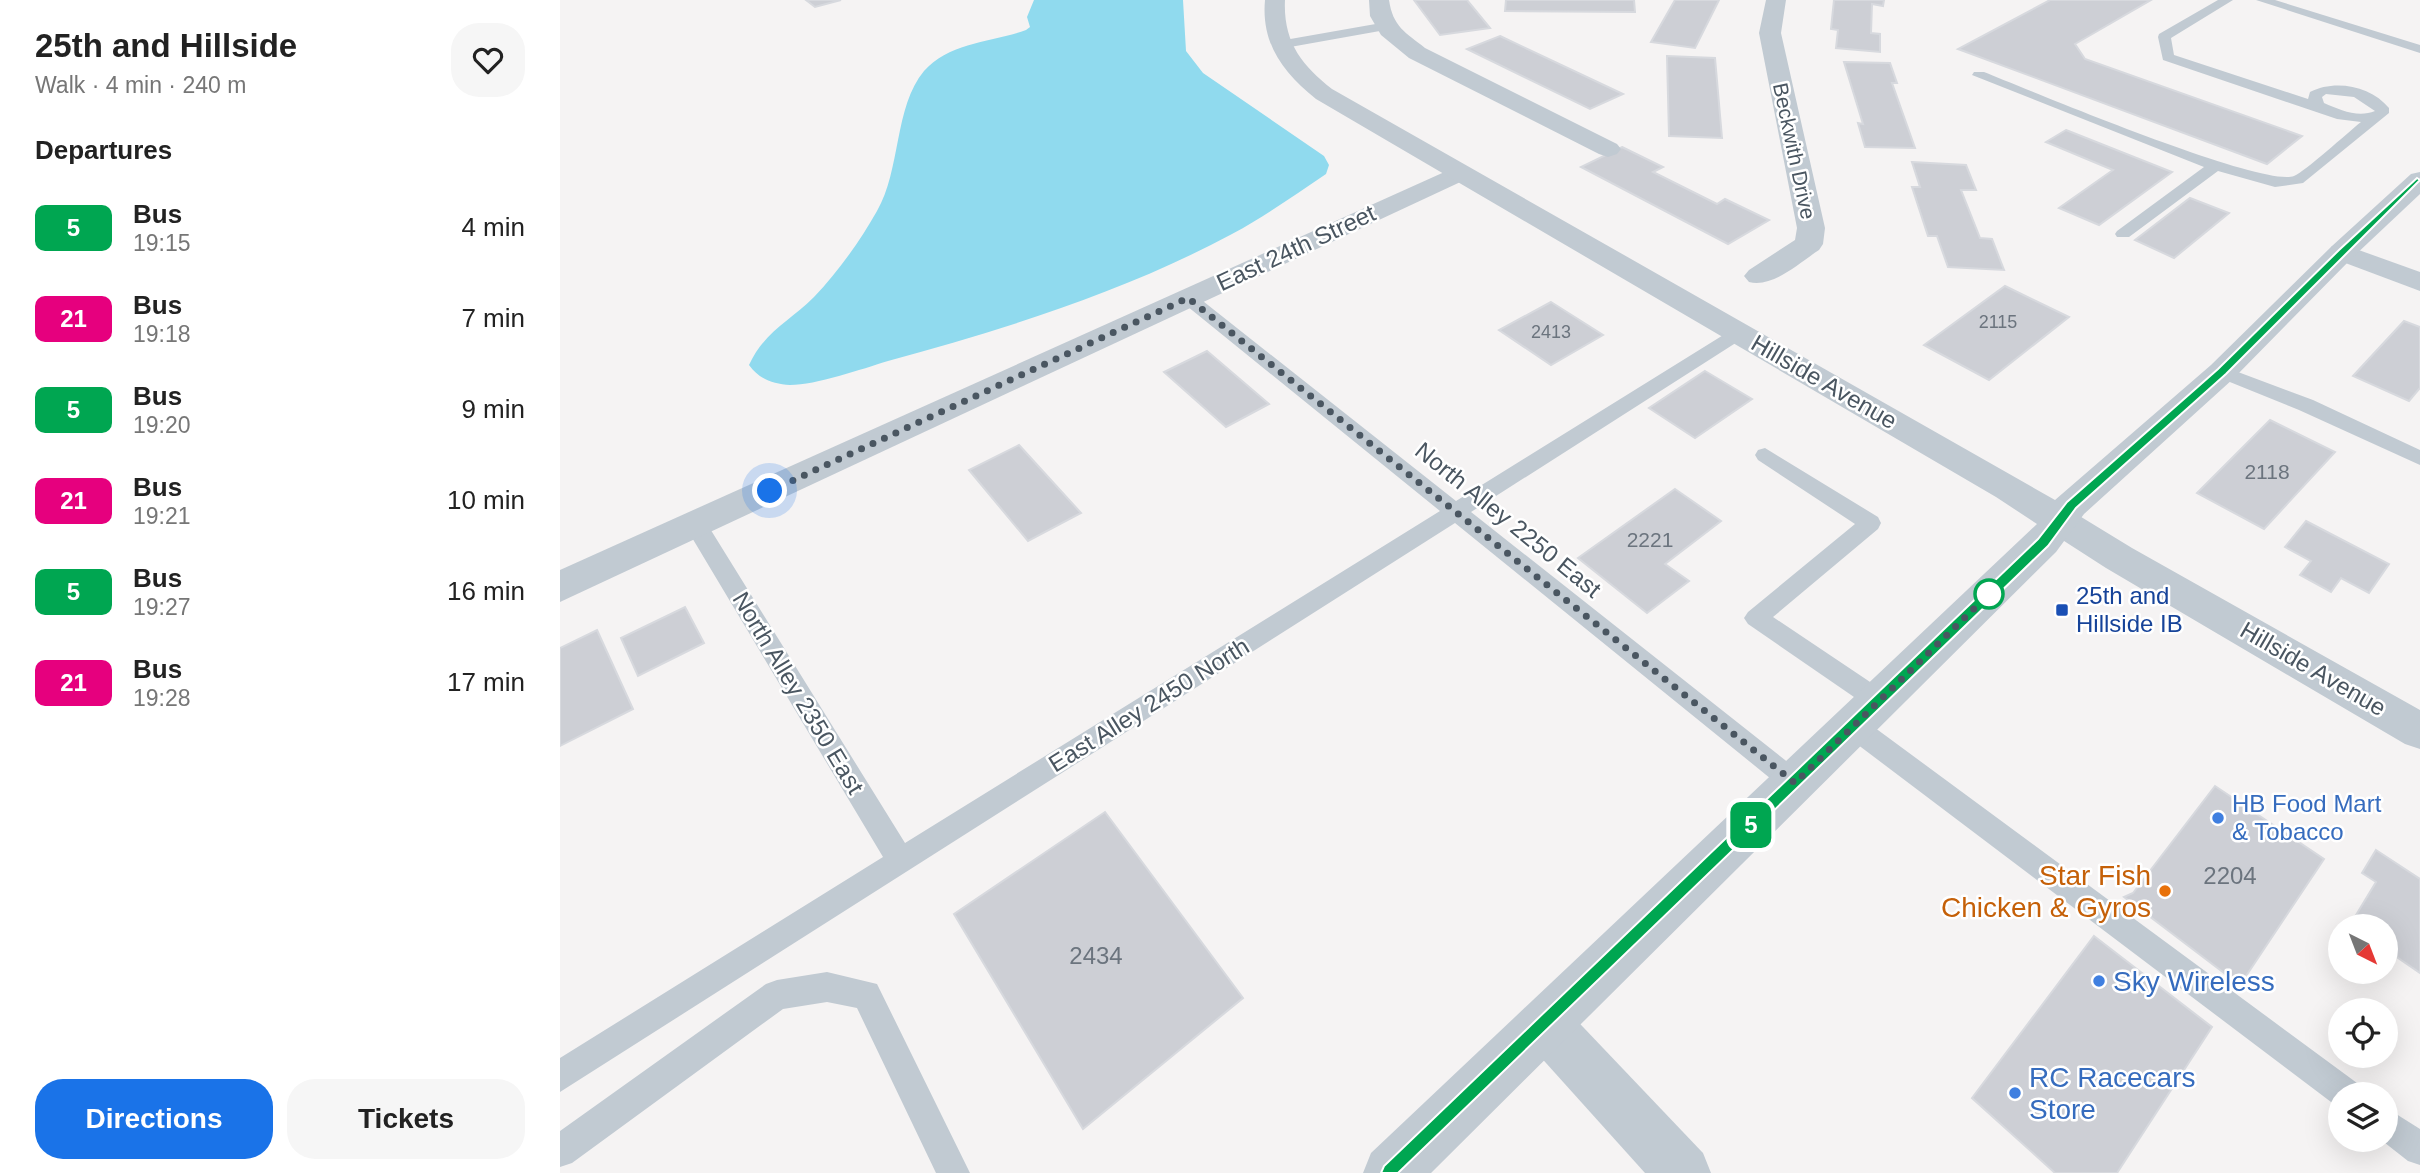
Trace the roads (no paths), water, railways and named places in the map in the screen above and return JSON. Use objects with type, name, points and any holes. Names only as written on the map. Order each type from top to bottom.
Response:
[{"type":"street","points":[[1275,0],[1274,28],[1279,45]]},
{"type":"street","points":[[1379,0],[1381,16],[1387,26],[1401,41],[1431,62],[1608,149]]},
{"type":"street","name":"Beckwith Drive","points":[[1759,276],[1809,244],[1811,228],[1770,33],[1776,0]]},
{"type":"street","name":"Hillside Avenue","points":[[1279,45],[1293,66],[1324,93],[2009,488],[2119,558],[2420,731]]},
{"type":"street","name":"East 24th Street","points":[[560,587],[1460,173]]},
{"type":"street","points":[[1391,1173],[2043,542],[2086,491],[2222,372],[2342,252],[2420,180]]},
{"type":"street","points":[[2342,252],[2420,282]]},
{"type":"street","points":[[1546,1024],[1683,1173]]},
{"type":"lane","points":[[2227,0],[2164,37],[2168,57],[2342,116],[2368,119],[2377,117]]},
{"type":"lane","points":[[2262,0],[2420,49]]},
{"type":"lane","points":[[1279,45],[1387,26]]},
{"type":"lane","points":[[1979,75],[2215,166],[2275,182],[2298,180],[2382,113],[2382,108],[2376,102],[2354,93],[2320,92],[2315,95],[2319,106]]},
{"type":"lane","points":[[2123,234],[2215,166]]},
{"type":"lane","name":"North Alley 2250 East","points":[[1188,298],[1795,783]]},
{"type":"lane","name":"East Alley 2450 North","points":[[560,1076],[1739,333]]},
{"type":"lane","points":[[2222,372],[2305,405],[2420,458]]},
{"type":"lane","points":[[1765,455],[1870,523],[1756,618],[1866,714],[2331,1082]]},
{"type":"lane","name":"North Alley 2350 East","points":[[696,525],[901,861]]},
{"type":"lane","points":[[560,1150],[777,995],[827,988],[866,995],[953,1173]]},
{"type":"lane","points":[[2398,1133],[2420,1149]]},
{"type":"water","points":[[1034,0],[1183,0],[1186,51],[1203,73],[1324,156],[1329,165],[1326,174],[1268,213],[1191,255],[1063,307],[976,336],[813,382],[790,385],[772,382],[757,374],[749,365],[755,353],[823,287],[848,256],[877,211],[890,177],[907,102],[924,71],[934,61],[959,48],[1026,30],[1030,27],[1027,17]]},
{"type":"place","name":"25th and Hillside IB","points":[[2062,610]]},
{"type":"place","name":"HB Food Mart & Tobacco","points":[[2218,818]]},
{"type":"place","name":"Star Fish Chicken & Gyros","points":[[2165,891]]},
{"type":"place","name":"Sky Wireless","points":[[2099,981]]},
{"type":"place","name":"RC Racecars Store","points":[[2015,1093]]}]
